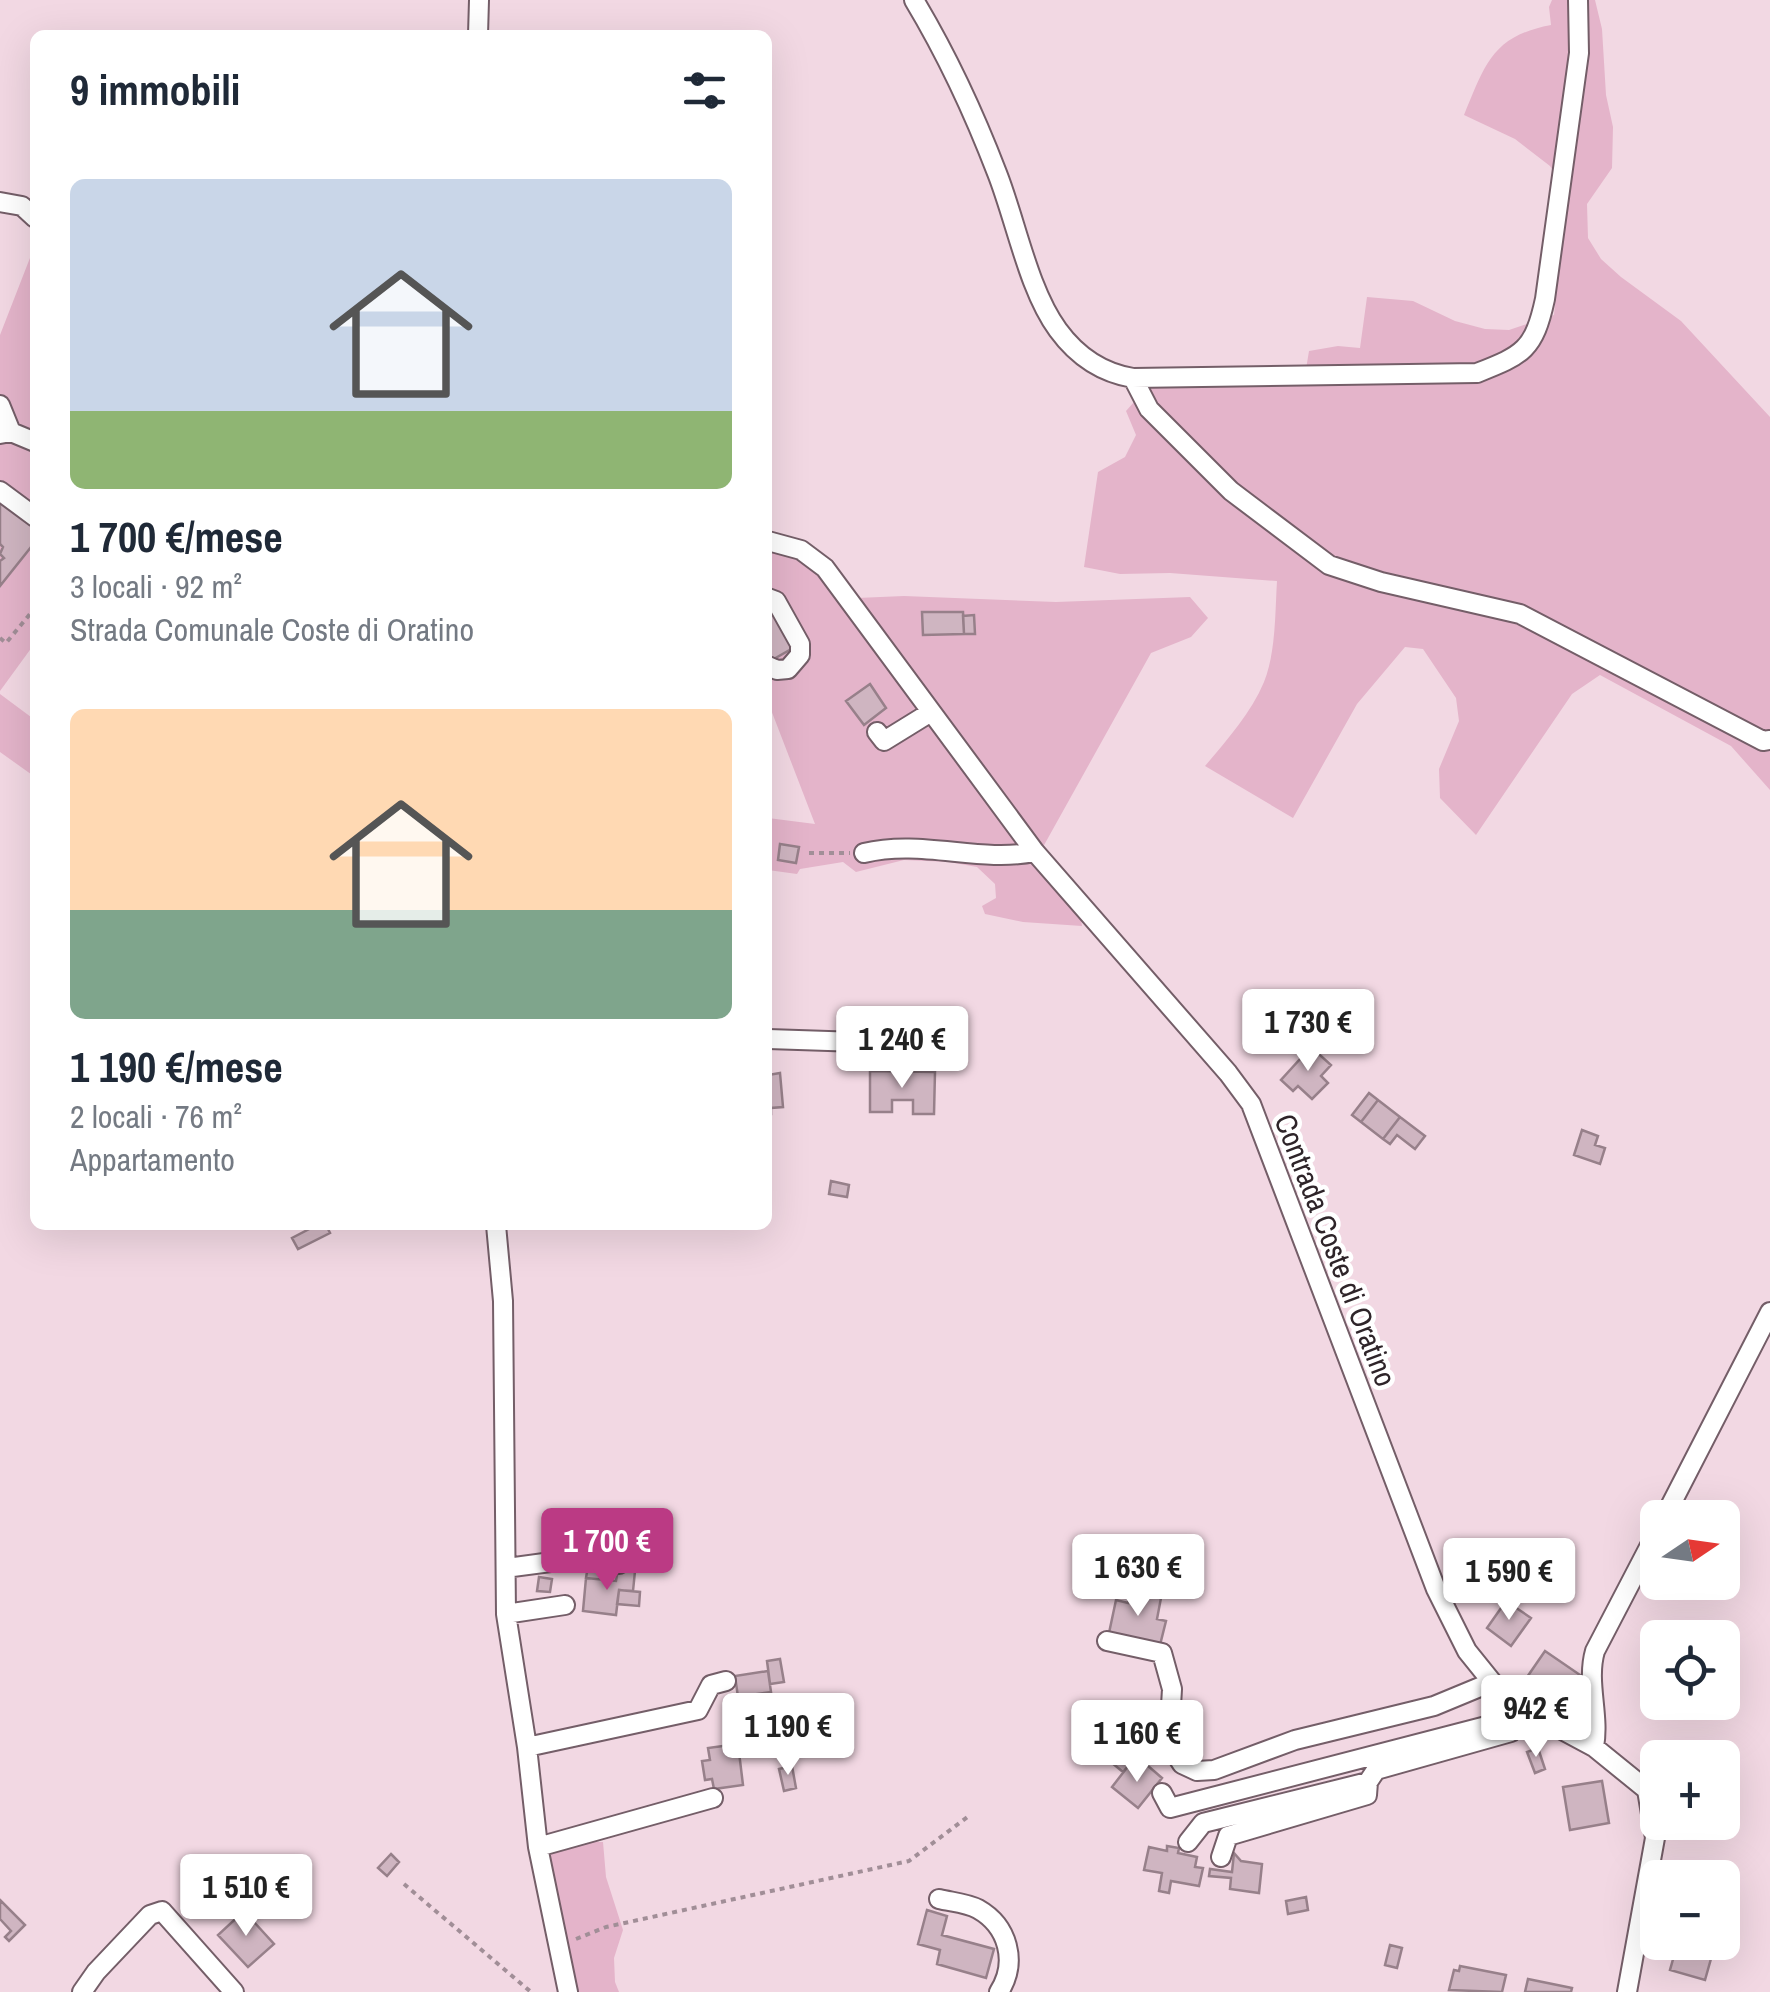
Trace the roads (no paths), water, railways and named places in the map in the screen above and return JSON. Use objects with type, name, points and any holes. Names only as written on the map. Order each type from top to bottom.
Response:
[{"type":"street","points":[[478,30],[479,0]]},
{"type":"street","points":[[914,0],[944,50],[997,173],[1031,274],[1057,329],[1083,356],[1108,374],[1133,378],[1477,373],[1520,356],[1540,322],[1544,299],[1579,53],[1578,0]]},
{"type":"street","points":[[0,202],[22,206],[30,213]]},
{"type":"street","points":[[1133,378],[1148,410],[1231,491],[1329,565],[1381,582],[1520,614],[1763,742],[1770,740]]},
{"type":"street","points":[[0,405],[6,433],[30,440]]},
{"type":"street","points":[[0,491],[30,513]]},
{"type":"street","name":"Contrada Coste di Oratino","points":[[772,542],[801,550],[826,568],[1034,852],[1251,1104],[1436,1589],[1468,1651],[1492,1682],[1525,1710],[1594,1748],[1647,1790],[1655,1838],[1627,1992]]},
{"type":"street","points":[[772,600],[800,644],[800,655],[788,669],[772,668]]},
{"type":"street","points":[[877,732],[884,741],[931,712]]},
{"type":"street","points":[[864,854],[893,846],[1014,856],[1034,852]]},
{"type":"street","points":[[772,1039],[919,1044]]},
{"type":"street","points":[[496,1230],[503,1301],[506,1614],[538,1847],[568,1992]]},
{"type":"street","points":[[1673,1500],[1770,1312]]},
{"type":"street","points":[[506,1568],[581,1558],[618,1564]]},
{"type":"street","points":[[1594,1748],[1597,1731],[1591,1665],[1640,1565]]},
{"type":"street","points":[[506,1614],[565,1604]]},
{"type":"street","points":[[1107,1641],[1162,1653],[1172,1689],[1170,1724],[1174,1750],[1182,1764],[1197,1771],[1214,1770],[1295,1740],[1434,1706],[1492,1682]]},
{"type":"street","points":[[527,1747],[698,1710],[711,1685],[726,1681]]},
{"type":"street","points":[[1222,1857],[1228,1836],[1367,1795],[1368,1782],[1376,1770],[1510,1732],[1525,1710]]},
{"type":"street","points":[[1162,1793],[1170,1808],[1502,1722],[1525,1710]]},
{"type":"street","points":[[1188,1842],[1203,1822],[1368,1782]]},
{"type":"street","points":[[538,1847],[713,1798]]},
{"type":"street","points":[[939,1900],[974,1906],[995,1921],[1008,1944],[1009,1964],[1000,1992]]},
{"type":"street","points":[[82,1992],[150,1915],[162,1911],[234,1992]]}]
